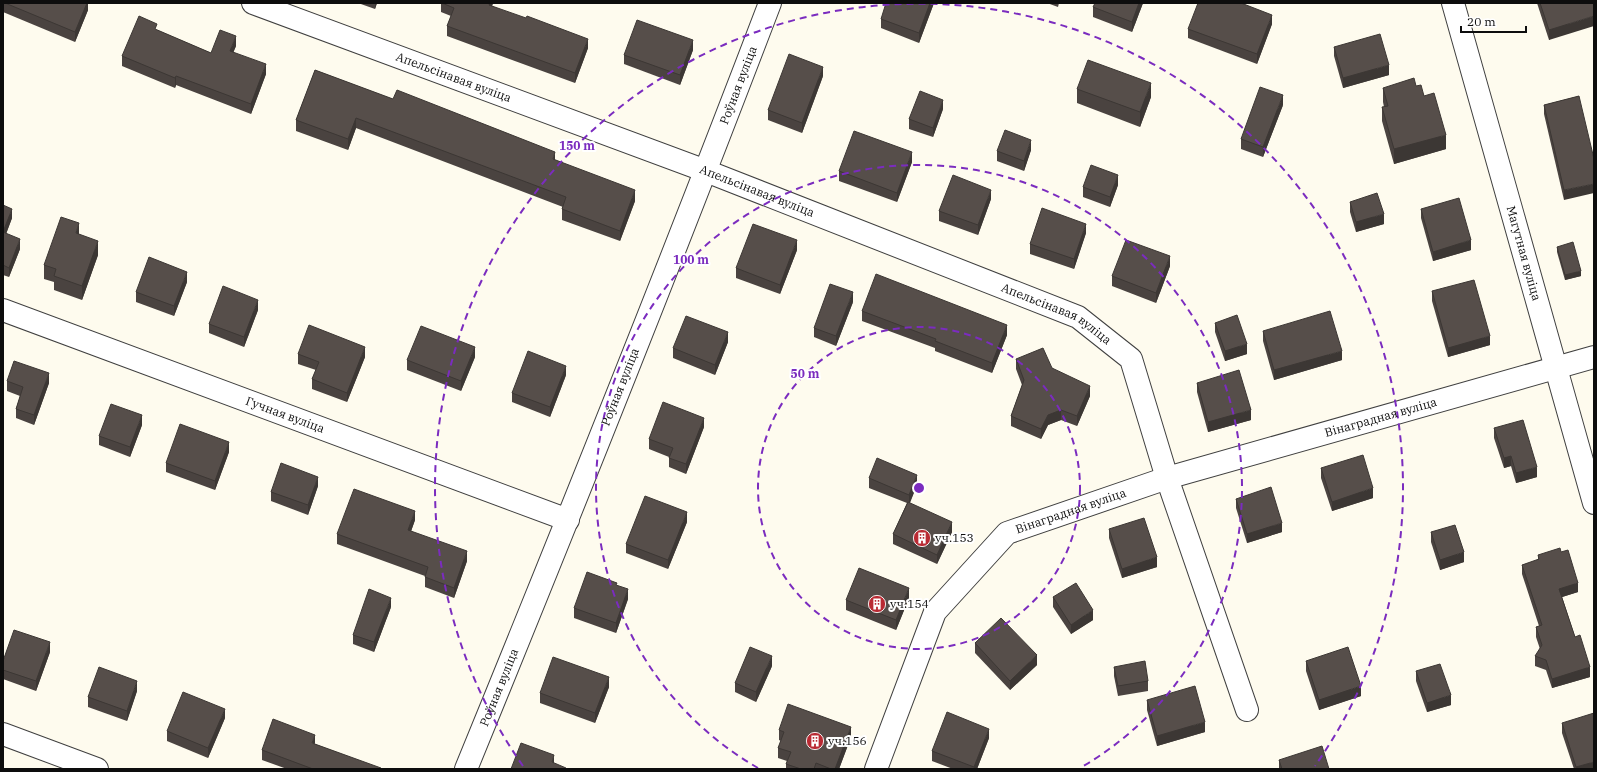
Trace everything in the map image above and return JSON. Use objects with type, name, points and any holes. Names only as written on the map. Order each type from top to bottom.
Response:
[{"type":"street","name":"Апельсінавая вуліца","points":[[253,3],[706,171],[1078,317],[1131,359],[1167,478]]},
{"type":"street","name":"Роўная вуліца","points":[[466,769],[568,520],[706,171],[770,3]]},
{"type":"street","name":"Магутная вуліца","points":[[1453,3],[1594,503]]},
{"type":"street","name":"Гучная вуліца","points":[[3,310],[568,520]]},
{"type":"street","name":"Вінаградная вуліца","points":[[876,769],[935,612],[1007,533],[1167,478],[1594,357]]},
{"type":"street","points":[[1167,478],[1247,710]]},
{"type":"street","points":[[3,734],[97,769]]},
{"type":"building","points":[[5,3],[87,3],[75,32]]},
{"type":"building","points":[[442,3],[490,3],[489,5],[526,18],[527,16],[588,39],[575,73],[447,26],[454,8]]},
{"type":"building","points":[[886,3],[930,3],[919,33],[881,19]]},
{"type":"building","points":[[1095,3],[1139,3],[1132,22],[1093,7]]},
{"type":"building","points":[[1198,3],[1241,3],[1272,15],[1257,54],[1188,29]]},
{"type":"building","points":[[1540,3],[1594,3],[1594,16],[1549,30]]},
{"type":"building","points":[[139,16],[157,24],[155,29],[211,53],[220,30],[236,36],[230,51],[266,64],[251,104],[176,76],[175,78],[122,56]]},
{"type":"building","points":[[637,20],[693,40],[680,75],[624,55]]},
{"type":"building","points":[[1380,34],[1389,65],[1343,78],[1334,47]]},
{"type":"building","points":[[789,54],[823,67],[802,123],[768,110]]},
{"type":"building","points":[[1088,60],[1151,83],[1140,112],[1077,89]]},
{"type":"building","points":[[315,70],[393,99],[397,90],[555,152],[553,159],[635,190],[620,231],[562,209],[566,197],[356,118],[348,139],[296,120]]},
{"type":"building","points":[[1414,78],[1416,86],[1421,85],[1424,96],[1434,93],[1446,135],[1394,149],[1382,107],[1388,106],[1383,88]]},
{"type":"building","points":[[1260,87],[1283,95],[1263,147],[1241,139]]},
{"type":"building","points":[[920,91],[943,100],[933,128],[909,119]]},
{"type":"building","points":[[1579,96],[1594,159],[1594,184],[1564,190],[1544,105]]},
{"type":"building","points":[[1005,130],[1031,140],[1024,161],[997,151]]},
{"type":"building","points":[[854,131],[912,152],[897,193],[839,171]]},
{"type":"building","points":[[1091,165],[1118,175],[1110,197],[1083,187]]},
{"type":"building","points":[[953,175],[991,190],[978,225],[939,211]]},
{"type":"building","points":[[1377,193],[1384,214],[1356,222],[1350,202]]},
{"type":"building","points":[[1459,198],[1471,240],[1433,252],[1421,209]]},
{"type":"building","points":[[3,205],[12,209],[3,232]]},
{"type":"building","points":[[1042,208],[1086,224],[1074,259],[1030,244]]},
{"type":"building","points":[[61,217],[79,223],[76,233],[98,241],[82,286],[54,276],[56,269],[44,265]]},
{"type":"building","points":[[753,224],[797,240],[780,285],[736,268]]},
{"type":"building","points":[[3,232],[20,239],[9,268],[3,265]]},
{"type":"building","points":[[1126,240],[1170,256],[1156,293],[1112,276]]},
{"type":"building","points":[[1573,242],[1581,271],[1565,275],[1557,247]]},
{"type":"building","points":[[149,257],[187,272],[174,306],[136,292]]},
{"type":"building","points":[[876,274],[1007,325],[992,363],[935,341],[936,339],[862,311]]},
{"type":"building","points":[[1474,280],[1490,336],[1448,348],[1432,291]]},
{"type":"building","points":[[830,284],[853,292],[836,336],[814,328]]},
{"type":"building","points":[[223,286],[258,300],[244,337],[209,324]]},
{"type":"building","points":[[1330,311],[1342,351],[1274,370],[1263,331]]},
{"type":"building","points":[[1237,315],[1247,344],[1225,351],[1215,323]]},
{"type":"building","points":[[686,316],[728,332],[715,365],[673,348]]},
{"type":"building","points":[[309,325],[365,347],[347,393],[312,379],[319,362],[298,354]]},
{"type":"building","points":[[421,326],[475,347],[461,381],[407,360]]},
{"type":"building","points":[[1043,348],[1052,368],[1090,386],[1077,416],[1061,410],[1048,415],[1041,429],[1011,416],[1024,380],[1016,359]]},
{"type":"building","points":[[528,351],[566,366],[550,407],[512,393]]},
{"type":"building","points":[[14,361],[49,373],[34,415],[16,409],[23,387],[7,381]]},
{"type":"building","points":[[1239,370],[1251,410],[1208,422],[1197,383]]},
{"type":"building","points":[[663,402],[704,418],[686,464],[669,458],[673,448],[649,439]]},
{"type":"building","points":[[111,404],[142,415],[130,447],[99,436]]},
{"type":"building","points":[[1523,420],[1537,467],[1516,473],[1511,456],[1504,458],[1494,428]]},
{"type":"building","points":[[180,424],[229,442],[215,481],[166,463]]},
{"type":"building","points":[[1363,455],[1373,488],[1332,502],[1321,468]]},
{"type":"building","points":[[877,458],[917,475],[909,495],[869,478]]},
{"type":"building","points":[[281,463],[318,477],[308,505],[271,492]]},
{"type":"building","points":[[1271,487],[1282,523],[1247,534],[1236,499]]},
{"type":"building","points":[[354,489],[415,511],[408,530],[467,551],[454,588],[425,577],[428,567],[337,534]]},
{"type":"building","points":[[645,496],[687,512],[668,560],[626,544]]},
{"type":"building","name":"уч.153","points":[[908,502],[952,522],[937,555],[893,534]]},
{"type":"building","points":[[1144,518],[1157,557],[1122,569],[1109,529]]},
{"type":"building","points":[[1455,525],[1464,552],[1440,560],[1431,532]]},
{"type":"building","points":[[1560,548],[1561,552],[1568,550],[1578,583],[1559,589],[1575,637],[1580,635],[1590,667],[1552,679],[1546,660],[1535,656],[1542,645],[1536,627],[1542,625],[1522,565],[1539,559],[1538,555]]},
{"type":"building","name":"уч.154","points":[[859,568],[909,588],[896,620],[846,600]]},
{"type":"building","points":[[587,572],[617,583],[616,585],[628,589],[616,623],[574,608]]},
{"type":"building","points":[[1076,583],[1093,610],[1071,625],[1053,597]]},
{"type":"building","points":[[369,589],[391,598],[374,642],[353,635]]},
{"type":"building","points":[[1001,618],[1037,655],[1010,681],[975,643]]},
{"type":"building","points":[[14,630],[50,642],[36,681],[3,670],[3,661]]},
{"type":"building","points":[[750,647],[772,656],[756,692],[735,683]]},
{"type":"building","points":[[1348,647],[1361,686],[1319,700],[1306,661]]},
{"type":"building","points":[[553,657],[609,677],[595,713],[540,693]]},
{"type":"building","points":[[1145,661],[1148,681],[1118,686],[1114,667]]},
{"type":"building","points":[[1440,664],[1451,695],[1427,703],[1416,671]]},
{"type":"building","points":[[99,667],[137,681],[127,711],[88,697]]},
{"type":"building","points":[[1195,686],[1205,722],[1157,736],[1147,700]]},
{"type":"building","points":[[183,692],[225,709],[208,748],[167,731]]},
{"type":"building","name":"уч.156","points":[[788,704],[851,727],[835,769],[831,769],[816,763],[814,769],[801,769],[786,764],[791,752],[778,748],[784,732],[779,730]]},
{"type":"building","points":[[947,712],[989,729],[974,767],[932,751]]},
{"type":"building","points":[[1594,713],[1594,762],[1576,767],[1562,723]]},
{"type":"building","points":[[273,719],[315,735],[312,743],[381,769],[313,769],[262,750]]},
{"type":"building","points":[[521,743],[554,755],[552,762],[566,769],[511,769]]},
{"type":"building","points":[[1322,746],[1329,769],[1282,769],[1279,760]]},
{"type":"place","name":"уч.153","points":[[922,538]]},
{"type":"place","name":"уч.154","points":[[877,604]]},
{"type":"place","name":"уч.156","points":[[815,741]]}]
